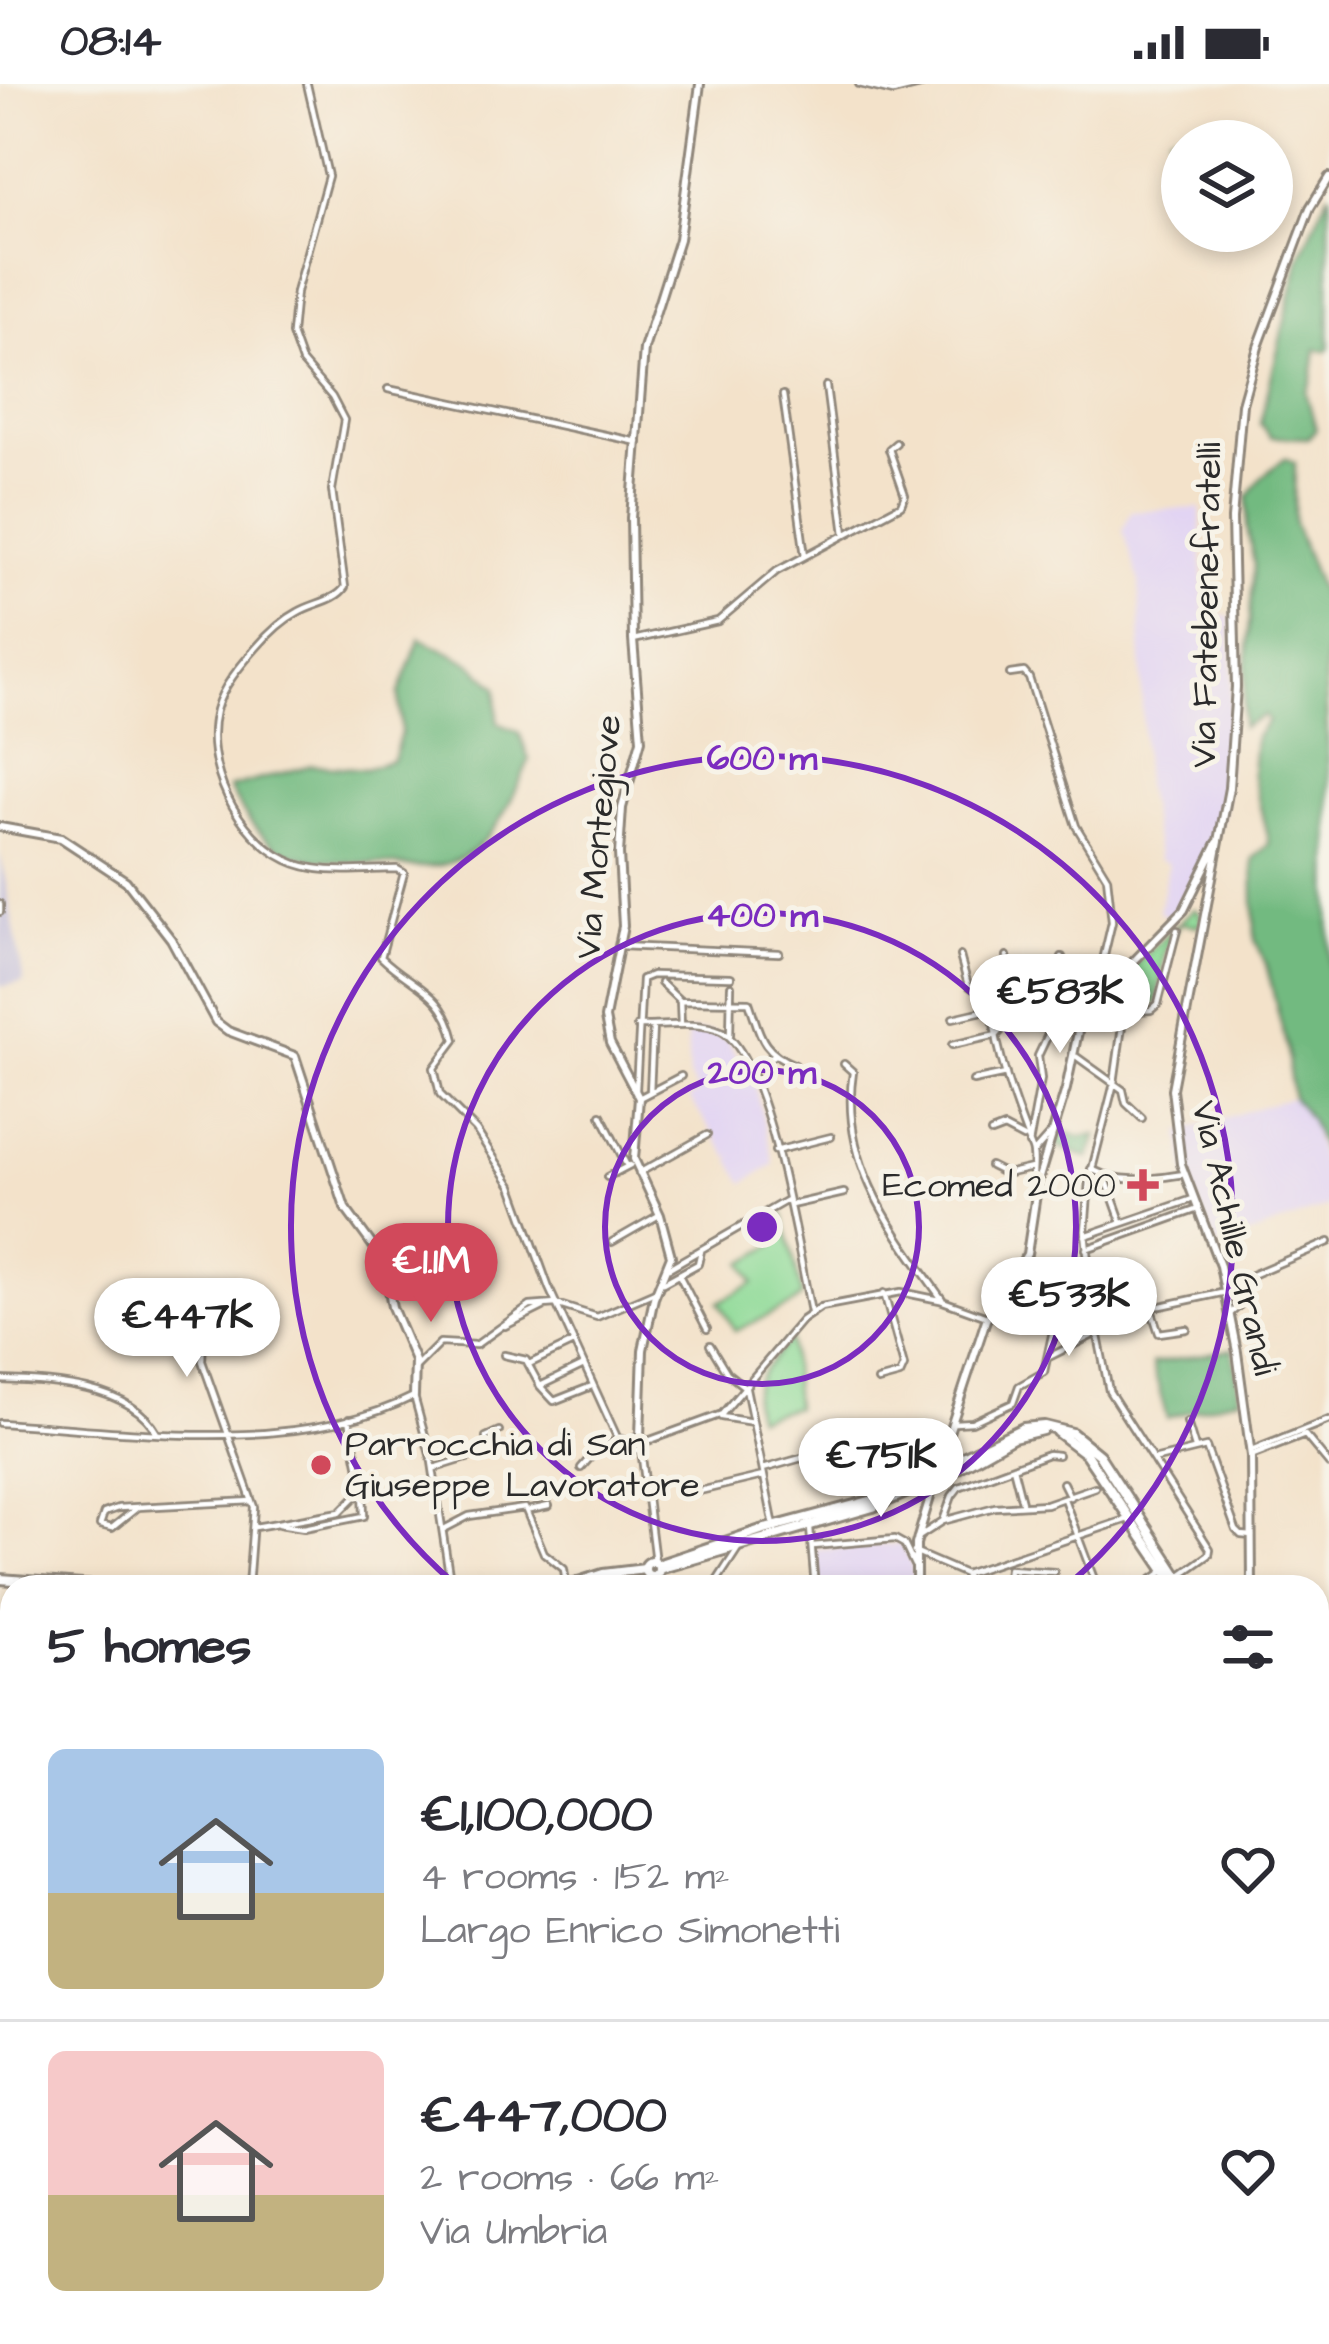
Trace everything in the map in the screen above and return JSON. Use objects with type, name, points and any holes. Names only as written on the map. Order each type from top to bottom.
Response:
[{"type":"main road","points":[[942,1469],[1010,1432],[1034,1426],[1080,1437],[1099,1455],[1174,1575]]},
{"type":"main road","points":[[931,1480],[931,1468],[942,1469],[1017,1436],[1054,1431],[1086,1454],[1125,1520],[1170,1575]]},
{"type":"main road","points":[[600,1575],[653,1569],[774,1526],[931,1480],[942,1483],[942,1469]]},
{"type":"main road","points":[[621,1575],[880,1504],[931,1480]]},
{"type":"street","points":[[307,84],[328,176],[296,292],[292,330],[302,362],[344,418],[332,495],[345,587],[339,595],[284,621],[237,671],[221,697],[214,719],[226,794],[260,842],[284,859],[404,873],[380,956],[445,1010],[454,1042],[436,1064],[434,1079],[442,1096],[478,1132],[511,1183],[556,1304],[618,1439],[641,1450]]},
{"type":"street","name":"Via Montegiove","points":[[637,1094],[605,1028],[620,946],[622,808],[641,734],[633,640],[631,510],[645,340],[679,239],[700,84]]},
{"type":"street","points":[[859,84],[893,92],[925,84]]},
{"type":"street","name":"Via Fatebenefratelli","points":[[1222,835],[1236,700],[1232,519],[1239,422],[1253,361],[1275,300],[1310,208],[1329,177]]},
{"type":"street","points":[[826,386],[845,534]]},
{"type":"street","points":[[388,389],[638,442]]},
{"type":"street","points":[[783,395],[805,556]]},
{"type":"street","points":[[633,640],[715,622],[759,584],[905,501],[890,450],[896,443]]},
{"type":"street","points":[[942,1469],[987,1317],[1028,1252],[1036,1190],[1112,922],[1107,874],[1077,828],[1029,678],[1024,672],[1010,674]]},
{"type":"street","points":[[0,826],[61,838],[124,878],[171,939],[216,1022],[296,1056],[347,1212],[384,1261],[392,1305],[408,1341],[416,1368],[414,1396],[433,1468],[450,1575]]},
{"type":"street","points":[[1189,905],[1222,835]]},
{"type":"street","name":"Via Achille Grandi","points":[[1222,835],[1172,1090],[1184,1174],[1231,1313],[1251,1454],[1252,1575]]},
{"type":"street","points":[[1200,878],[1211,888]]},
{"type":"street","points":[[1091,1005],[1199,896],[1208,900]]},
{"type":"street","points":[[1189,905],[1205,916]]},
{"type":"street","points":[[1124,1012],[1152,1010],[1158,1004],[1177,930]]},
{"type":"street","points":[[620,946],[779,953]]},
{"type":"street","points":[[960,956],[967,983],[993,1006],[1006,1073],[1034,1152]]},
{"type":"street","points":[[1007,956],[1021,1010]]},
{"type":"street","points":[[1062,957],[1068,985]]},
{"type":"street","points":[[1125,976],[1114,1083],[1090,1169],[1085,1236],[1093,1311],[1106,1385],[1210,1549],[1189,1575]]},
{"type":"street","points":[[631,1164],[644,977],[731,977]]},
{"type":"street","points":[[661,983],[680,1001],[752,1004],[752,1020],[773,1056],[795,1065]]},
{"type":"street","points":[[953,1018],[1014,996],[1068,985],[1091,1005]]},
{"type":"street","points":[[730,986],[730,1039]]},
{"type":"street","points":[[680,1001],[681,1026]]},
{"type":"street","points":[[952,1045],[997,1035],[1021,1010]]},
{"type":"street","points":[[1021,1010],[1048,1015],[1054,1022],[1038,1056],[1042,1079],[1028,1142]]},
{"type":"street","points":[[638,1026],[714,1029],[730,1039],[751,1070],[763,1096],[811,1312]]},
{"type":"street","points":[[650,1092],[653,1026]]},
{"type":"street","points":[[751,1070],[773,1056]]},
{"type":"street","points":[[1077,1057],[1124,1091],[1128,1105],[1142,1118]]},
{"type":"street","points":[[844,1064],[853,1072],[849,1098],[853,1138],[876,1204],[944,1301]]},
{"type":"street","points":[[973,1081],[1006,1073]]},
{"type":"street","points":[[637,1094],[681,1076]]},
{"type":"street","points":[[601,1115],[639,1173],[670,1251],[643,1354],[641,1450],[650,1575]]},
{"type":"street","points":[[991,1133],[1004,1128],[1028,1142]]},
{"type":"street","points":[[1036,1190],[1034,1152],[1051,1133]]},
{"type":"street","points":[[639,1173],[707,1135]]},
{"type":"street","points":[[775,1150],[831,1137]]},
{"type":"street","points":[[607,1177],[631,1164]]},
{"type":"street","points":[[990,1166],[1006,1174],[1032,1168]]},
{"type":"street","points":[[1090,1169],[1135,1180],[1184,1174]]},
{"type":"street","points":[[1105,1176],[1122,1224]]},
{"type":"street","points":[[669,1268],[787,1203],[844,1193]]},
{"type":"street","points":[[1085,1236],[1193,1199]]},
{"type":"street","points":[[1087,1249],[1198,1210]]},
{"type":"street","points":[[612,1242],[659,1215]]},
{"type":"street","points":[[1231,1313],[1239,1306],[1236,1285],[1240,1280],[1329,1241]]},
{"type":"street","points":[[416,1368],[440,1343],[471,1346],[518,1311],[556,1304],[597,1317],[700,1262],[701,1251]]},
{"type":"street","points":[[1017,1274],[1057,1312],[1150,1307],[1226,1292]]},
{"type":"street","points":[[679,1275],[707,1330]]},
{"type":"street","points":[[878,1381],[898,1376],[904,1366],[884,1292]]},
{"type":"street","points":[[719,1417],[811,1312],[834,1302],[884,1292],[913,1293],[987,1317]]},
{"type":"street","points":[[1150,1307],[1158,1333],[1186,1329]]},
{"type":"street","points":[[959,1424],[1012,1403],[1019,1386],[1046,1370],[1057,1312]]},
{"type":"street","points":[[204,1316],[202,1357],[253,1501],[249,1575]]},
{"type":"street","points":[[1049,1357],[1091,1336]]},
{"type":"street","points":[[529,1364],[574,1342]]},
{"type":"street","points":[[710,1345],[727,1373],[746,1388],[774,1526]]},
{"type":"street","points":[[504,1355],[529,1364],[540,1386],[556,1402],[593,1385]]},
{"type":"street","points":[[540,1386],[585,1365]]},
{"type":"street","points":[[0,1380],[50,1383],[111,1397],[142,1414],[157,1433]]},
{"type":"street","points":[[0,1423],[231,1437],[374,1414],[414,1396]]},
{"type":"street","points":[[631,1444],[719,1417],[753,1422]]},
{"type":"street","points":[[279,1524],[319,1526],[359,1519],[365,1510],[349,1419]]},
{"type":"street","points":[[1251,1454],[1329,1420]]},
{"type":"street","points":[[1187,1422],[1195,1448]]},
{"type":"street","points":[[687,1494],[900,1430]]},
{"type":"street","points":[[433,1468],[486,1453],[486,1437],[500,1431]]},
{"type":"street","points":[[1251,1454],[1305,1435],[1329,1464]]},
{"type":"street","points":[[950,1436],[956,1448],[971,1453]]},
{"type":"street","points":[[581,1468],[595,1452],[618,1439]]},
{"type":"street","points":[[1153,1460],[1208,1449],[1237,1531],[1252,1536]]},
{"type":"street","points":[[944,1522],[957,1489],[1049,1454],[1058,1455]]},
{"type":"street","points":[[1013,1467],[1022,1502]]},
{"type":"street","points":[[915,1575],[914,1552],[931,1480]]},
{"type":"street","points":[[1063,1483],[1093,1575]]},
{"type":"street","points":[[917,1538],[944,1522],[1022,1502],[1039,1505],[1095,1487]]},
{"type":"street","points":[[255,1527],[340,1512],[363,1489]]},
{"type":"street","points":[[137,1507],[112,1528],[101,1527],[107,1510],[137,1507],[253,1501]]},
{"type":"street","points":[[351,1505],[365,1510]]},
{"type":"street","points":[[444,1529],[469,1516],[548,1506]]},
{"type":"street","points":[[527,1510],[543,1551],[564,1569],[564,1575]]},
{"type":"street","points":[[914,1552],[965,1574],[1009,1565],[1125,1520]]},
{"type":"street","points":[[809,1523],[814,1575]]},
{"type":"street","points":[[813,1546],[896,1539],[904,1544],[914,1565]]},
{"type":"street","points":[[721,1575],[743,1542]]},
{"type":"street","points":[[1009,1565],[1054,1572]]},
{"type":"street","points":[[1008,1575],[1009,1565]]},
{"type":"street","points":[[1157,1575],[1164,1570]]},
{"type":"shaded area","points":[[1200,508],[1204,616],[1230,616],[1232,670],[1224,810],[1215,838],[1172,917],[1159,913],[1168,863],[1159,860],[1144,784],[1139,582],[1123,530],[1131,511]]},
{"type":"shaded area","points":[[0,852],[24,982],[0,987]]},
{"type":"shaded area","points":[[687,1031],[711,1032],[727,1040],[755,1087],[774,1164],[744,1183],[730,1160],[733,1155],[729,1157],[689,1098],[698,1093],[689,1076]]},
{"type":"shaded area","points":[[1292,1097],[1310,1119],[1329,1206],[1217,1247],[1186,1172],[1180,1132]]},
{"type":"shaded area","points":[[901,1544],[912,1575],[818,1575],[815,1550]]},
{"type":"green space","points":[[1329,192],[1329,347],[1327,351],[1316,349],[1306,392],[1316,429],[1308,438],[1271,437],[1260,424],[1300,257]]},
{"type":"green space","points":[[1285,458],[1295,463],[1294,523],[1328,611],[1329,1166],[1310,1119],[1292,1097],[1287,1048],[1266,964],[1255,940],[1253,859],[1269,844],[1252,773],[1255,738],[1268,721],[1264,716],[1242,727],[1254,564],[1247,528],[1248,497],[1262,477]]},
{"type":"green space","points":[[420,638],[470,663],[497,687],[498,723],[519,732],[529,760],[501,818],[468,854],[436,866],[309,858],[274,845],[244,814],[229,788],[312,765],[365,769],[393,760],[401,733],[399,693]]},
{"type":"green space","points":[[1194,909],[1201,914],[1200,926],[1180,923],[1165,951],[1157,1003],[1134,1009],[1129,1002],[1133,967]]},
{"type":"green space","points":[[1058,1130],[1080,1137],[1097,1135],[1089,1158],[1054,1145]]},
{"type":"green space","points":[[783,1213],[802,1296],[735,1331],[719,1302],[754,1283],[743,1263],[775,1244],[760,1228]]},
{"type":"green space","points":[[790,1338],[795,1407],[757,1417],[756,1384]]},
{"type":"green space","points":[[1233,1349],[1240,1397],[1167,1418],[1152,1364]]},
{"type":"place","name":"Ecomed 2000","points":[[1143,1185]]},
{"type":"place","name":"Parrocchia di San Giuseppe Lavoratore","points":[[321,1465]]}]
